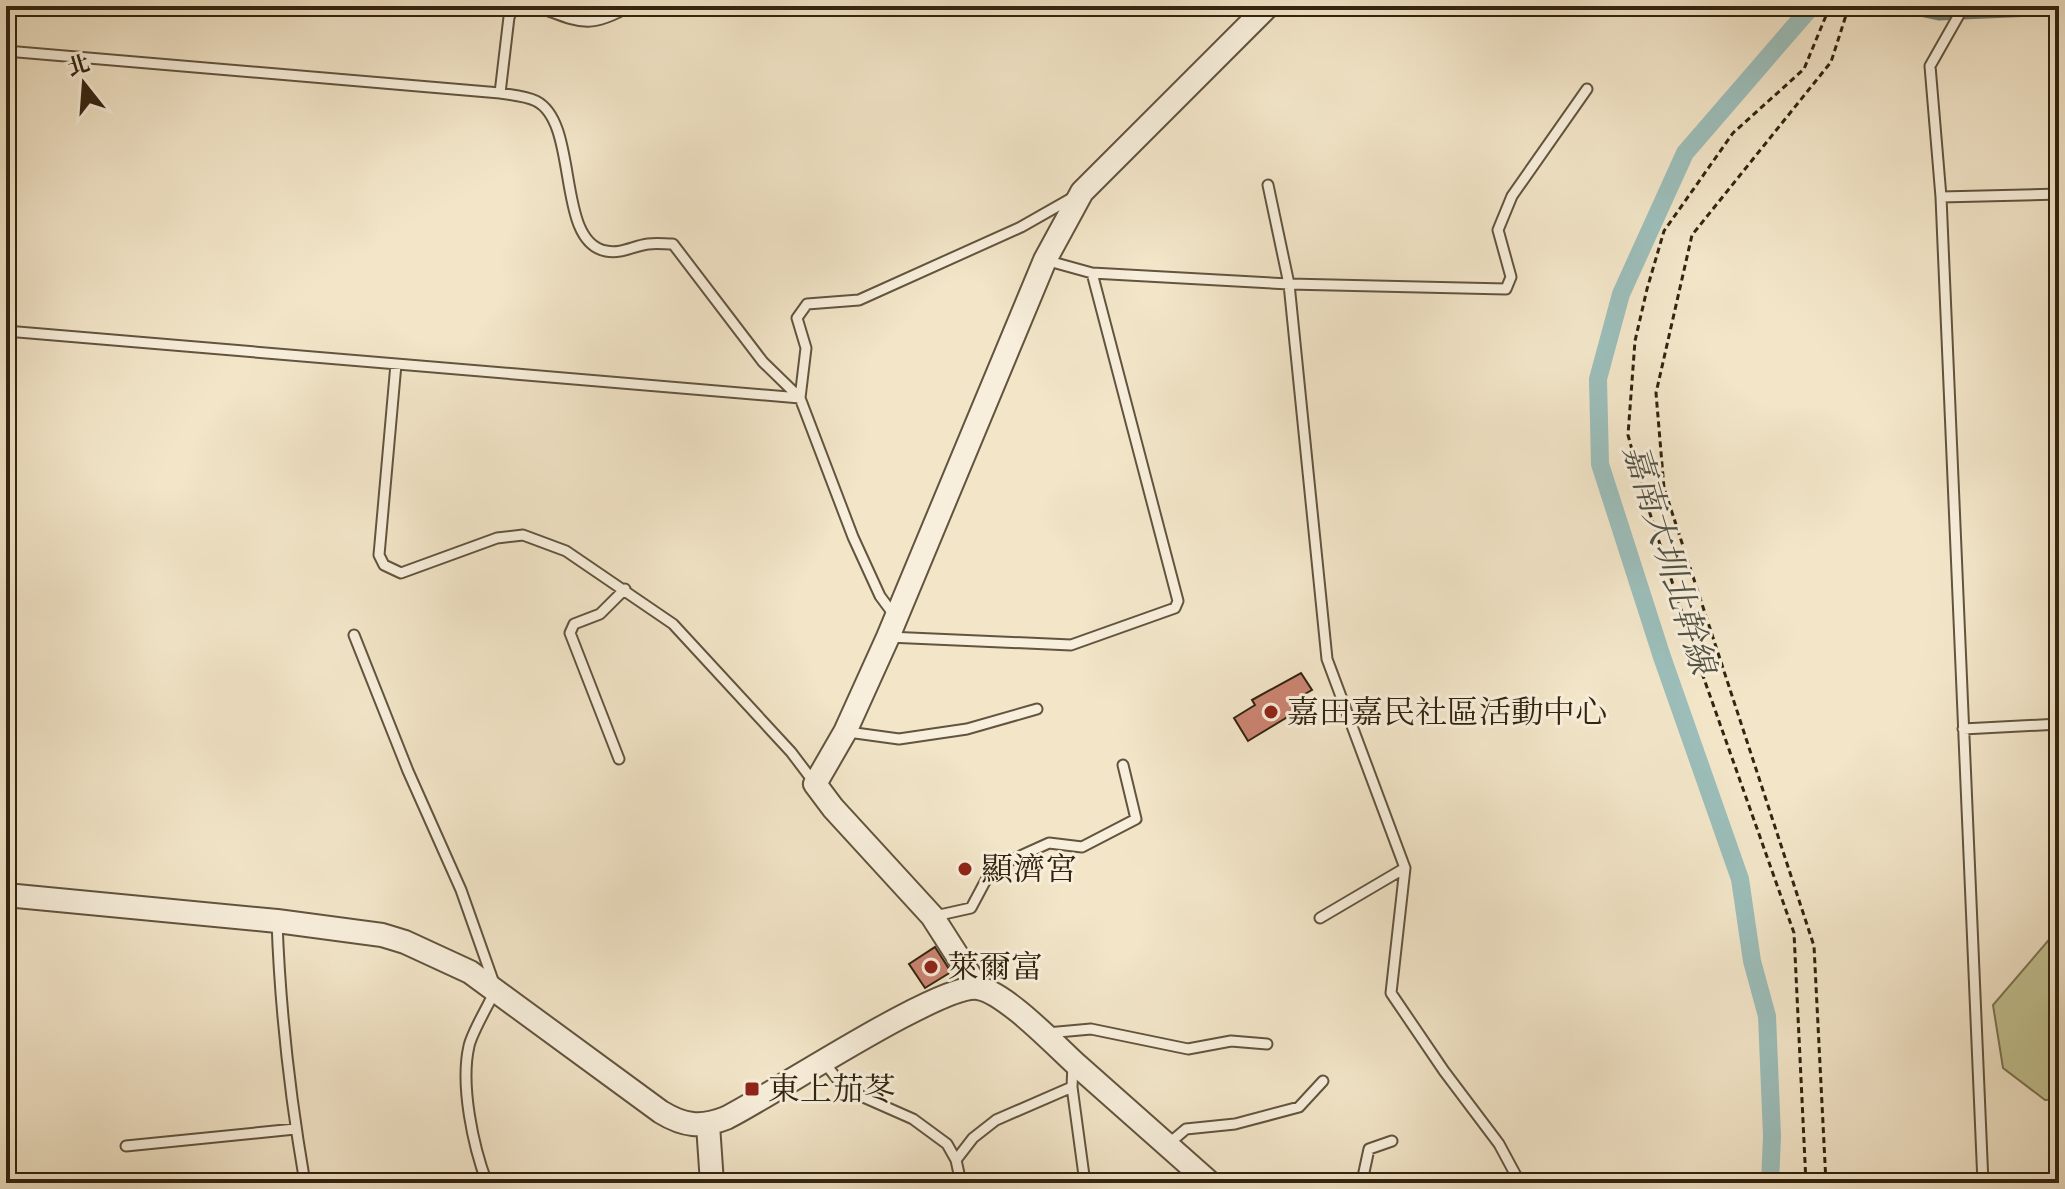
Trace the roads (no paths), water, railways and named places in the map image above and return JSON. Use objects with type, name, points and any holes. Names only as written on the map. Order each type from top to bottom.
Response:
[{"type":"street","points":[[1210,1183],[1044,1034],[1007,1004],[978,988],[932,916],[833,808],[815,784],[845,732],[1045,260],[1082,192],[1268,6]]},
{"type":"street","points":[[6,895],[277,921],[382,935],[405,942],[441,956],[496,989],[661,1112],[691,1125],[708,1125],[744,1109],[923,1004],[978,988]]},
{"type":"street","points":[[708,1125],[712,1183]]},
{"type":"lane","points":[[500,93],[509,17],[515,6]]},
{"type":"lane","points":[[535,6],[585,23],[606,20],[630,6]]},
{"type":"lane","points":[[1964,6],[1930,66],[1941,197],[1983,1183]]},
{"type":"lane","points":[[6,51],[500,93],[537,101],[551,116],[564,151],[571,200],[584,238],[604,251],[627,251],[646,244],[673,244],[763,362],[800,398],[853,537],[892,627],[1071,645],[1175,608],[1178,601],[1092,273]]},
{"type":"lane","points":[[1045,260],[1092,273],[1289,284],[1506,289],[1511,277],[1498,230],[1512,196],[1587,89]]},
{"type":"lane","points":[[1268,185],[1289,284],[1327,659],[1405,868],[1391,993],[1499,1144],[1520,1183]]},
{"type":"lane","points":[[800,398],[806,348],[797,318],[807,304],[859,300],[1021,227],[1082,192]]},
{"type":"lane","points":[[1941,197],[2059,194]]},
{"type":"lane","points":[[6,331],[800,398]]},
{"type":"lane","points":[[396,364],[379,555],[384,565],[401,573],[497,538],[523,535],[566,551],[673,624],[791,752],[815,784]]},
{"type":"lane","points":[[619,759],[570,633],[574,624],[600,614],[625,589]]},
{"type":"lane","points":[[354,635],[408,771],[461,890],[496,989],[469,1043],[466,1083],[476,1153],[487,1183]]},
{"type":"lane","points":[[845,732],[899,739],[967,729],[1037,709]]},
{"type":"lane","points":[[1963,729],[2059,724]]},
{"type":"lane","points":[[932,916],[971,908],[987,878],[1028,850],[1049,843],[1082,847],[1136,819],[1123,765]]},
{"type":"lane","points":[[1320,918],[1405,868]]},
{"type":"lane","points":[[277,921],[280,994],[295,1129],[305,1183]]},
{"type":"lane","points":[[1044,1034],[1091,1029],[1188,1049],[1231,1041],[1267,1044]]},
{"type":"lane","points":[[1073,1060],[1072,1087],[1085,1183]]},
{"type":"lane","points":[[824,1062],[845,1089],[913,1119],[947,1144],[956,1160],[961,1183]]},
{"type":"lane","points":[[1167,1145],[1186,1129],[1235,1124],[1299,1107],[1323,1081]]},
{"type":"lane","points":[[956,1160],[973,1138],[996,1120],[1072,1087]]},
{"type":"lane","points":[[126,1146],[295,1129]]},
{"type":"lane","points":[[1365,1183],[1369,1149],[1392,1141]]},
{"type":"waterway","name":"嘉南大圳北幹線","points":[[1770,1183],[1772,1136],[1767,1016],[1752,961],[1740,879],[1662,657],[1600,464],[1598,379],[1621,294],[1685,153],[1812,6]]},
{"type":"waterway","points":[[1882,6],[1939,18],[2059,13]]},
{"type":"place","name":"嘉田嘉民社區活動中心","points":[[1271,712]]},
{"type":"place","name":"顯濟宮","points":[[965,869]]},
{"type":"place","name":"萊爾富","points":[[931,967]]},
{"type":"place","name":"東上茄苳","points":[[752,1089]]}]
